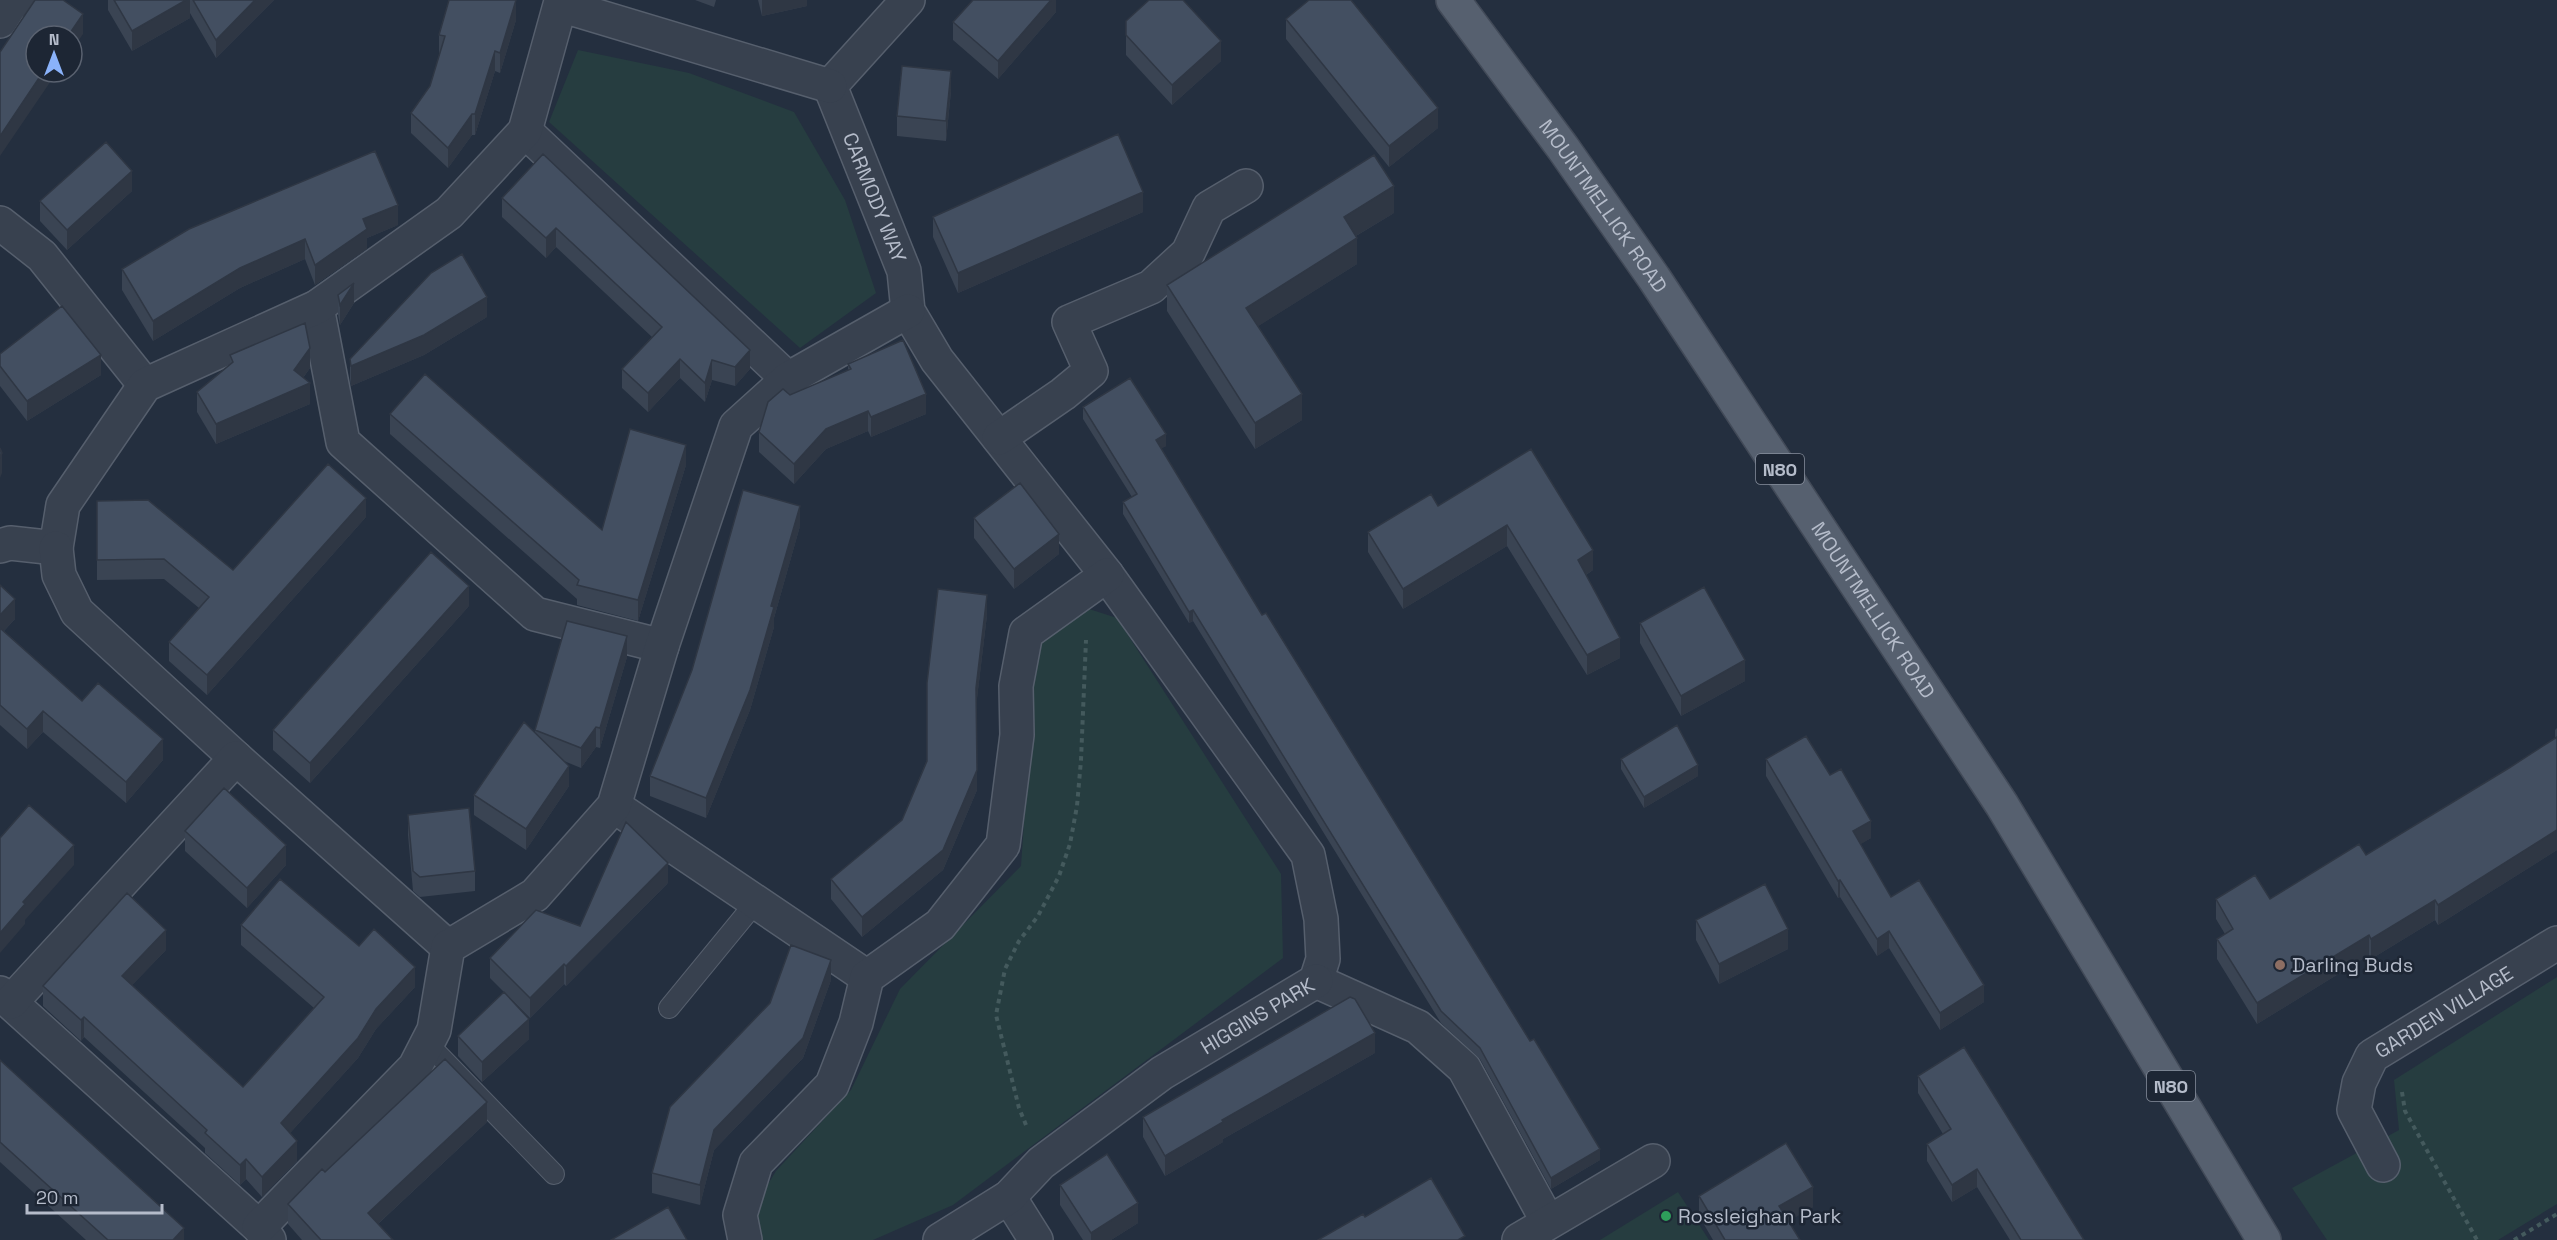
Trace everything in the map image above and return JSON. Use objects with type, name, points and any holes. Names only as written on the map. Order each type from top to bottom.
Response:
[{"type":"main road","name":"MOUNTMELLICK ROAD","points":[[1453,0],[1563,148],[1654,278],[2002,805],[2264,1240]]},
{"type":"street","points":[[0,21],[11,4],[19,0]]},
{"type":"street","points":[[448,947],[236,758],[77,612],[60,575],[56,548],[63,505],[145,385],[317,307],[449,213],[525,131],[556,3],[830,86],[908,0]]},
{"type":"street","name":"CARMODY WAY","points":[[830,86],[904,271],[908,311]]},
{"type":"street","points":[[525,131],[788,379]]},
{"type":"street","points":[[999,438],[1063,394],[1091,371],[1069,322],[1151,286],[1188,253],[1209,208],[1246,186]]},
{"type":"street","points":[[0,223],[42,256],[145,385]]},
{"type":"street","points":[[317,307],[343,442],[535,614],[662,646]]},
{"type":"street","points":[[236,758],[5,997],[264,1234],[415,1067],[434,1030],[448,947],[535,895],[614,806],[662,646],[736,426],[788,379],[908,311],[937,360],[999,438],[1098,581],[1308,855],[1321,920],[1323,959],[1316,981]]},
{"type":"street","points":[[0,546],[10,543],[56,548]]},
{"type":"street","points":[[745,1240],[740,1215],[756,1163],[832,1085],[856,1023],[867,977],[940,926],[1003,845],[1017,735],[1016,686],[1026,633],[1098,581]]},
{"type":"street","points":[[614,806],[867,977]]},
{"type":"street","name":"GARDEN VILLAGE","points":[[2383,1165],[2354,1110],[2359,1083],[2372,1056],[2557,942]]},
{"type":"street","name":"HIGGINS PARK","points":[[940,1240],[1009,1197],[1041,1163],[1162,1073],[1316,981],[1418,1027],[1464,1068],[1548,1222]]},
{"type":"street","points":[[1519,1240],[1653,1161]]},
{"type":"street","points":[[1009,1197],[1036,1240]]},
{"type":"lane","points":[[669,1008],[756,902]]},
{"type":"lane","points":[[427,1043],[554,1174]]},
{"type":"path","points":[[1041,1163],[1019,1108],[996,1015],[1005,969],[1019,941],[1038,916],[1059,876],[1070,844],[1077,806],[1098,581]]},
{"type":"path","points":[[2401,1090],[2405,1111],[2477,1240]]},
{"type":"path","points":[[2514,1240],[2557,1214]]},
{"type":"green space","points":[[578,50],[689,73],[794,112],[845,200],[876,293],[800,348],[549,122]]},
{"type":"green space","points":[[1086,608],[1117,618],[1281,874],[1283,958],[953,1205],[873,1240],[757,1240],[754,1207],[776,1171],[851,1090],[900,989],[1021,866],[1036,647]]},
{"type":"green space","points":[[2557,977],[2557,1204],[2498,1240],[2327,1240],[2292,1188],[2399,1130],[2394,1080]]},
{"type":"green space","name":"Rossleighan Park","points":[[1678,1192],[1709,1240],[1600,1240]]},
{"type":"building","points":[[35,0],[63,0],[83,14],[76,24],[24,24],[24,84],[35,84],[0,136],[0,52]]},
{"type":"building","points":[[114,0],[186,0],[132,31]]},
{"type":"building","points":[[193,0],[255,0],[216,40]]},
{"type":"building","points":[[449,0],[516,0],[500,53],[495,51],[475,114],[472,114],[448,148],[411,113],[430,86],[445,36],[439,35]]},
{"type":"building","points":[[973,0],[1051,0],[998,61],[953,22]]},
{"type":"building","points":[[1149,0],[1183,0],[1221,41],[1172,85],[1126,35],[1126,21]]},
{"type":"building","points":[[1309,0],[1351,0],[1438,108],[1389,146],[1286,19]]},
{"type":"building","points":[[902,66],[951,71],[946,121],[897,116]]},
{"type":"building","points":[[1118,134],[1143,192],[958,273],[933,217]]},
{"type":"building","points":[[106,142],[132,171],[67,230],[40,201]]},
{"type":"building","points":[[375,151],[398,205],[363,219],[367,229],[315,265],[305,239],[240,268],[153,321],[122,269],[189,229]]},
{"type":"building","points":[[543,154],[750,350],[735,367],[712,360],[705,383],[680,359],[648,393],[622,369],[662,327],[556,228],[546,238],[502,198]]},
{"type":"building","points":[[1374,155],[1394,186],[1344,217],[1357,238],[1246,308],[1302,394],[1255,423],[1167,285]]},
{"type":"building","points":[[462,254],[487,297],[424,335],[351,366],[350,359],[431,273]]},
{"type":"building","points":[[354,283],[340,305],[338,295]]},
{"type":"building","points":[[62,306],[101,355],[27,401],[0,366],[0,354]]},
{"type":"building","points":[[305,323],[310,348],[294,370],[310,383],[216,424],[197,392],[233,362],[230,355]]},
{"type":"building","points":[[903,340],[926,394],[871,417],[868,411],[826,429],[794,464],[759,432],[768,402],[783,389],[790,395],[851,369],[848,364]]},
{"type":"building","points":[[425,374],[602,530],[630,429],[686,445],[638,600],[577,585],[579,580],[390,414]]},
{"type":"building","points":[[1130,378],[1166,434],[1156,440],[1262,615],[1266,613],[1530,1041],[1534,1039],[1600,1149],[1551,1178],[1480,1048],[1441,1011],[1193,610],[1189,612],[1123,502],[1137,494],[1083,407]]},
{"type":"building","points":[[1531,449],[1593,550],[1578,560],[1620,638],[1587,655],[1507,525],[1403,589],[1368,532],[1431,494],[1438,506]]},
{"type":"building","points":[[328,464],[366,498],[207,675],[169,642],[209,597],[164,559],[97,560],[97,501],[148,500],[233,570]]},
{"type":"building","points":[[1020,483],[1059,534],[1014,569],[974,518]]},
{"type":"building","points":[[743,490],[800,506],[750,690],[706,798],[650,776],[692,670]]},
{"type":"building","points":[[431,552],[469,586],[310,763],[273,730]]},
{"type":"building","points":[[0,585],[15,599],[0,615]]},
{"type":"building","points":[[1704,587],[1745,660],[1681,696],[1640,623]]},
{"type":"building","points":[[938,589],[987,595],[976,688],[977,770],[943,850],[862,917],[831,879],[902,820],[927,761],[927,683]]},
{"type":"building","points":[[567,621],[627,636],[600,728],[596,727],[581,748],[535,730]]},
{"type":"building","points":[[0,628],[82,701],[98,683],[163,739],[126,782],[43,711],[27,729],[0,705]]},
{"type":"building","points":[[524,722],[569,766],[526,829],[474,795]]},
{"type":"building","points":[[1677,725],[1698,765],[1644,797],[1621,759]]},
{"type":"building","points":[[1806,736],[1830,775],[1841,769],[1871,821],[1853,831],[1891,897],[1919,880],[1984,985],[1940,1013],[1889,931],[1877,939],[1840,880],[1838,881],[1766,759]]},
{"type":"building","points":[[2557,737],[2557,830],[2438,905],[2435,900],[2371,939],[2369,935],[2257,1003],[2217,939],[2233,929],[2216,899],[2255,875],[2270,899],[2359,844],[2366,855]]},
{"type":"building","points":[[224,788],[286,845],[247,888],[185,831]]},
{"type":"building","points":[[29,805],[74,845],[23,902],[25,904],[0,933],[0,838]]},
{"type":"building","points":[[469,808],[475,871],[420,877],[413,871],[408,815]]},
{"type":"building","points":[[626,822],[668,863],[566,966],[564,964],[530,998],[490,958],[536,910],[580,926]]},
{"type":"building","points":[[280,879],[359,946],[374,929],[415,967],[376,1009],[358,1038],[281,1123],[297,1141],[262,1177],[246,1159],[240,1165],[205,1133],[207,1130],[84,1017],[81,1020],[43,986],[127,893],[166,930],[122,976],[243,1087],[324,997],[241,925]]},
{"type":"building","points":[[1765,884],[1788,929],[1719,964],[1696,920]]},
{"type":"building","points":[[791,945],[831,960],[803,1038],[714,1130],[700,1185],[652,1173],[670,1107],[770,1003]]},
{"type":"building","points":[[504,992],[529,1019],[482,1062],[458,1036]]},
{"type":"building","points":[[1350,997],[1355,999],[1375,1033],[1222,1120],[1223,1122],[1165,1156],[1143,1117]]},
{"type":"building","points":[[1964,1047],[2084,1240],[2021,1240],[1977,1169],[1952,1185],[1927,1144],[1951,1129],[1918,1076]]},
{"type":"building","points":[[445,1059],[487,1102],[368,1213],[393,1240],[321,1240],[288,1204],[322,1169],[325,1172]]},
{"type":"building","points":[[0,1060],[184,1228],[173,1240],[108,1240],[0,1142]]},
{"type":"building","points":[[1786,1143],[1813,1187],[1779,1206],[1800,1240],[1725,1240],[1699,1196]]},
{"type":"building","points":[[1107,1154],[1138,1203],[1091,1233],[1060,1185]]},
{"type":"building","points":[[1431,1178],[1465,1236],[1458,1240],[1318,1240],[1363,1214],[1365,1217]]},
{"type":"building","points":[[668,1207],[687,1240],[611,1240]]},
{"type":"place","name":"Darling Buds","points":[[2280,965]]},
{"type":"place","name":"Rossleighan Park","points":[[1666,1216]]}]
